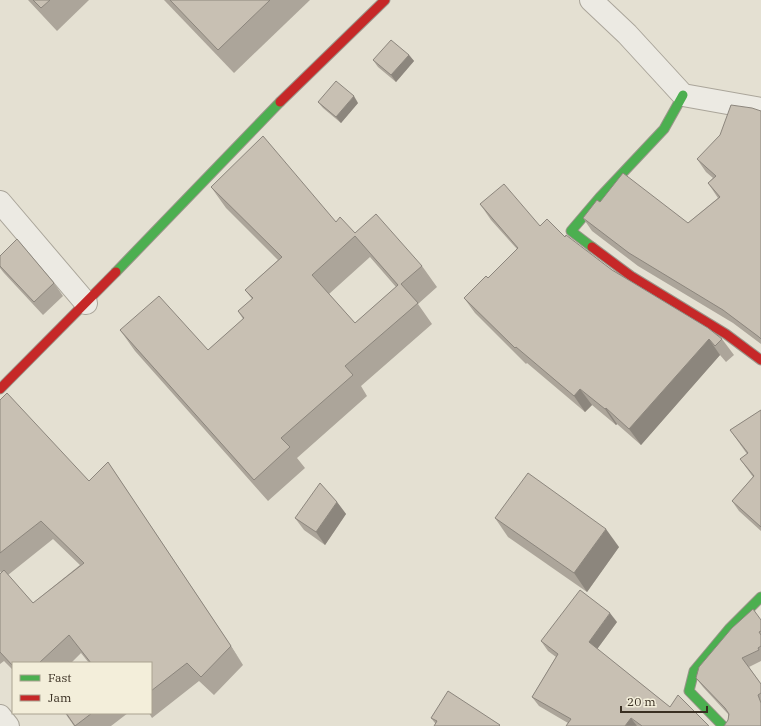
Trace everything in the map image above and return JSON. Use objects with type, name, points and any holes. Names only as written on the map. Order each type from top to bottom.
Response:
[{"type":"street","points":[[0,388],[86,303],[257,125],[385,0]]},
{"type":"street","points":[[590,0],[627,34],[683,95],[761,109]]},
{"type":"street","points":[[683,95],[664,129],[600,197],[571,231],[631,276],[726,334],[761,360]]},
{"type":"street","points":[[0,202],[86,303]]},
{"type":"street","points":[[723,726],[689,691],[694,671],[729,629],[761,598]]},
{"type":"street","points":[[0,716],[8,726]]},
{"type":"building","points":[[33,0],[50,0],[41,8]]},
{"type":"building","points":[[170,0],[270,0],[218,50]]},
{"type":"building","points":[[391,40],[409,55],[391,75],[373,60]]},
{"type":"building","points":[[336,81],[354,96],[336,117],[318,102]]},
{"type":"building","points":[[731,105],[761,111],[761,339],[723,310],[629,253],[583,218],[597,200],[600,202],[623,173],[688,223],[720,197],[708,183],[716,176],[697,159],[720,135]]},
{"type":"building","points":[[263,136],[336,222],[340,217],[355,233],[376,214],[422,266],[401,284],[418,303],[345,366],[353,375],[281,438],[290,447],[254,480],[120,330],[159,296],[208,350],[244,318],[238,311],[253,298],[245,290],[282,257],[211,187]],"holes":[[[355,236],[398,285],[355,323],[312,275]]]},
{"type":"building","points":[[504,184],[540,226],[547,219],[565,237],[566,235],[612,270],[708,328],[722,339],[715,346],[709,339],[629,429],[606,408],[605,409],[580,389],[574,396],[516,347],[515,348],[464,298],[486,276],[488,278],[518,248],[480,204]]},
{"type":"building","points":[[17,239],[54,283],[34,302],[0,266],[0,256]]},
{"type":"building","points":[[7,393],[89,481],[108,462],[231,646],[201,677],[187,663],[152,690],[152,662],[90,662],[69,635],[40,662],[12,662],[12,665],[0,652],[0,574],[4,570],[33,603],[84,563],[41,521],[0,553],[0,400]]},
{"type":"building","points":[[761,410],[761,527],[732,501],[754,476],[740,459],[748,453],[730,430]]},
{"type":"building","points":[[528,473],[606,529],[574,573],[495,518]]},
{"type":"building","points":[[320,483],[337,502],[316,532],[295,518]]},
{"type":"building","points":[[580,590],[610,613],[589,642],[670,707],[678,695],[709,726],[642,726],[631,718],[625,726],[566,726],[571,719],[532,697],[558,654],[541,641]]},
{"type":"building","points":[[753,609],[761,620],[761,631],[759,632],[761,635],[761,646],[758,648],[759,650],[742,658],[761,684],[761,693],[758,695],[761,703],[761,726],[724,726],[728,720],[729,714],[696,678],[699,667],[732,628]]},
{"type":"building","points":[[448,691],[500,725],[434,726],[437,721],[431,718]]},
{"type":"building","points":[[67,714],[91,714],[75,726]]},
{"type":"traffic: fast","points":[[592,247],[571,231],[600,197],[664,129],[683,95]]},
{"type":"traffic: fast","points":[[116,272],[280,102]]},
{"type":"traffic: fast","points":[[723,726],[689,691],[694,671],[729,629],[761,597]]},
{"type":"traffic: jam","points":[[280,102],[385,0]]},
{"type":"traffic: jam","points":[[592,247],[631,276],[726,334],[761,360]]},
{"type":"traffic: jam","points":[[0,389],[116,272]]}]
